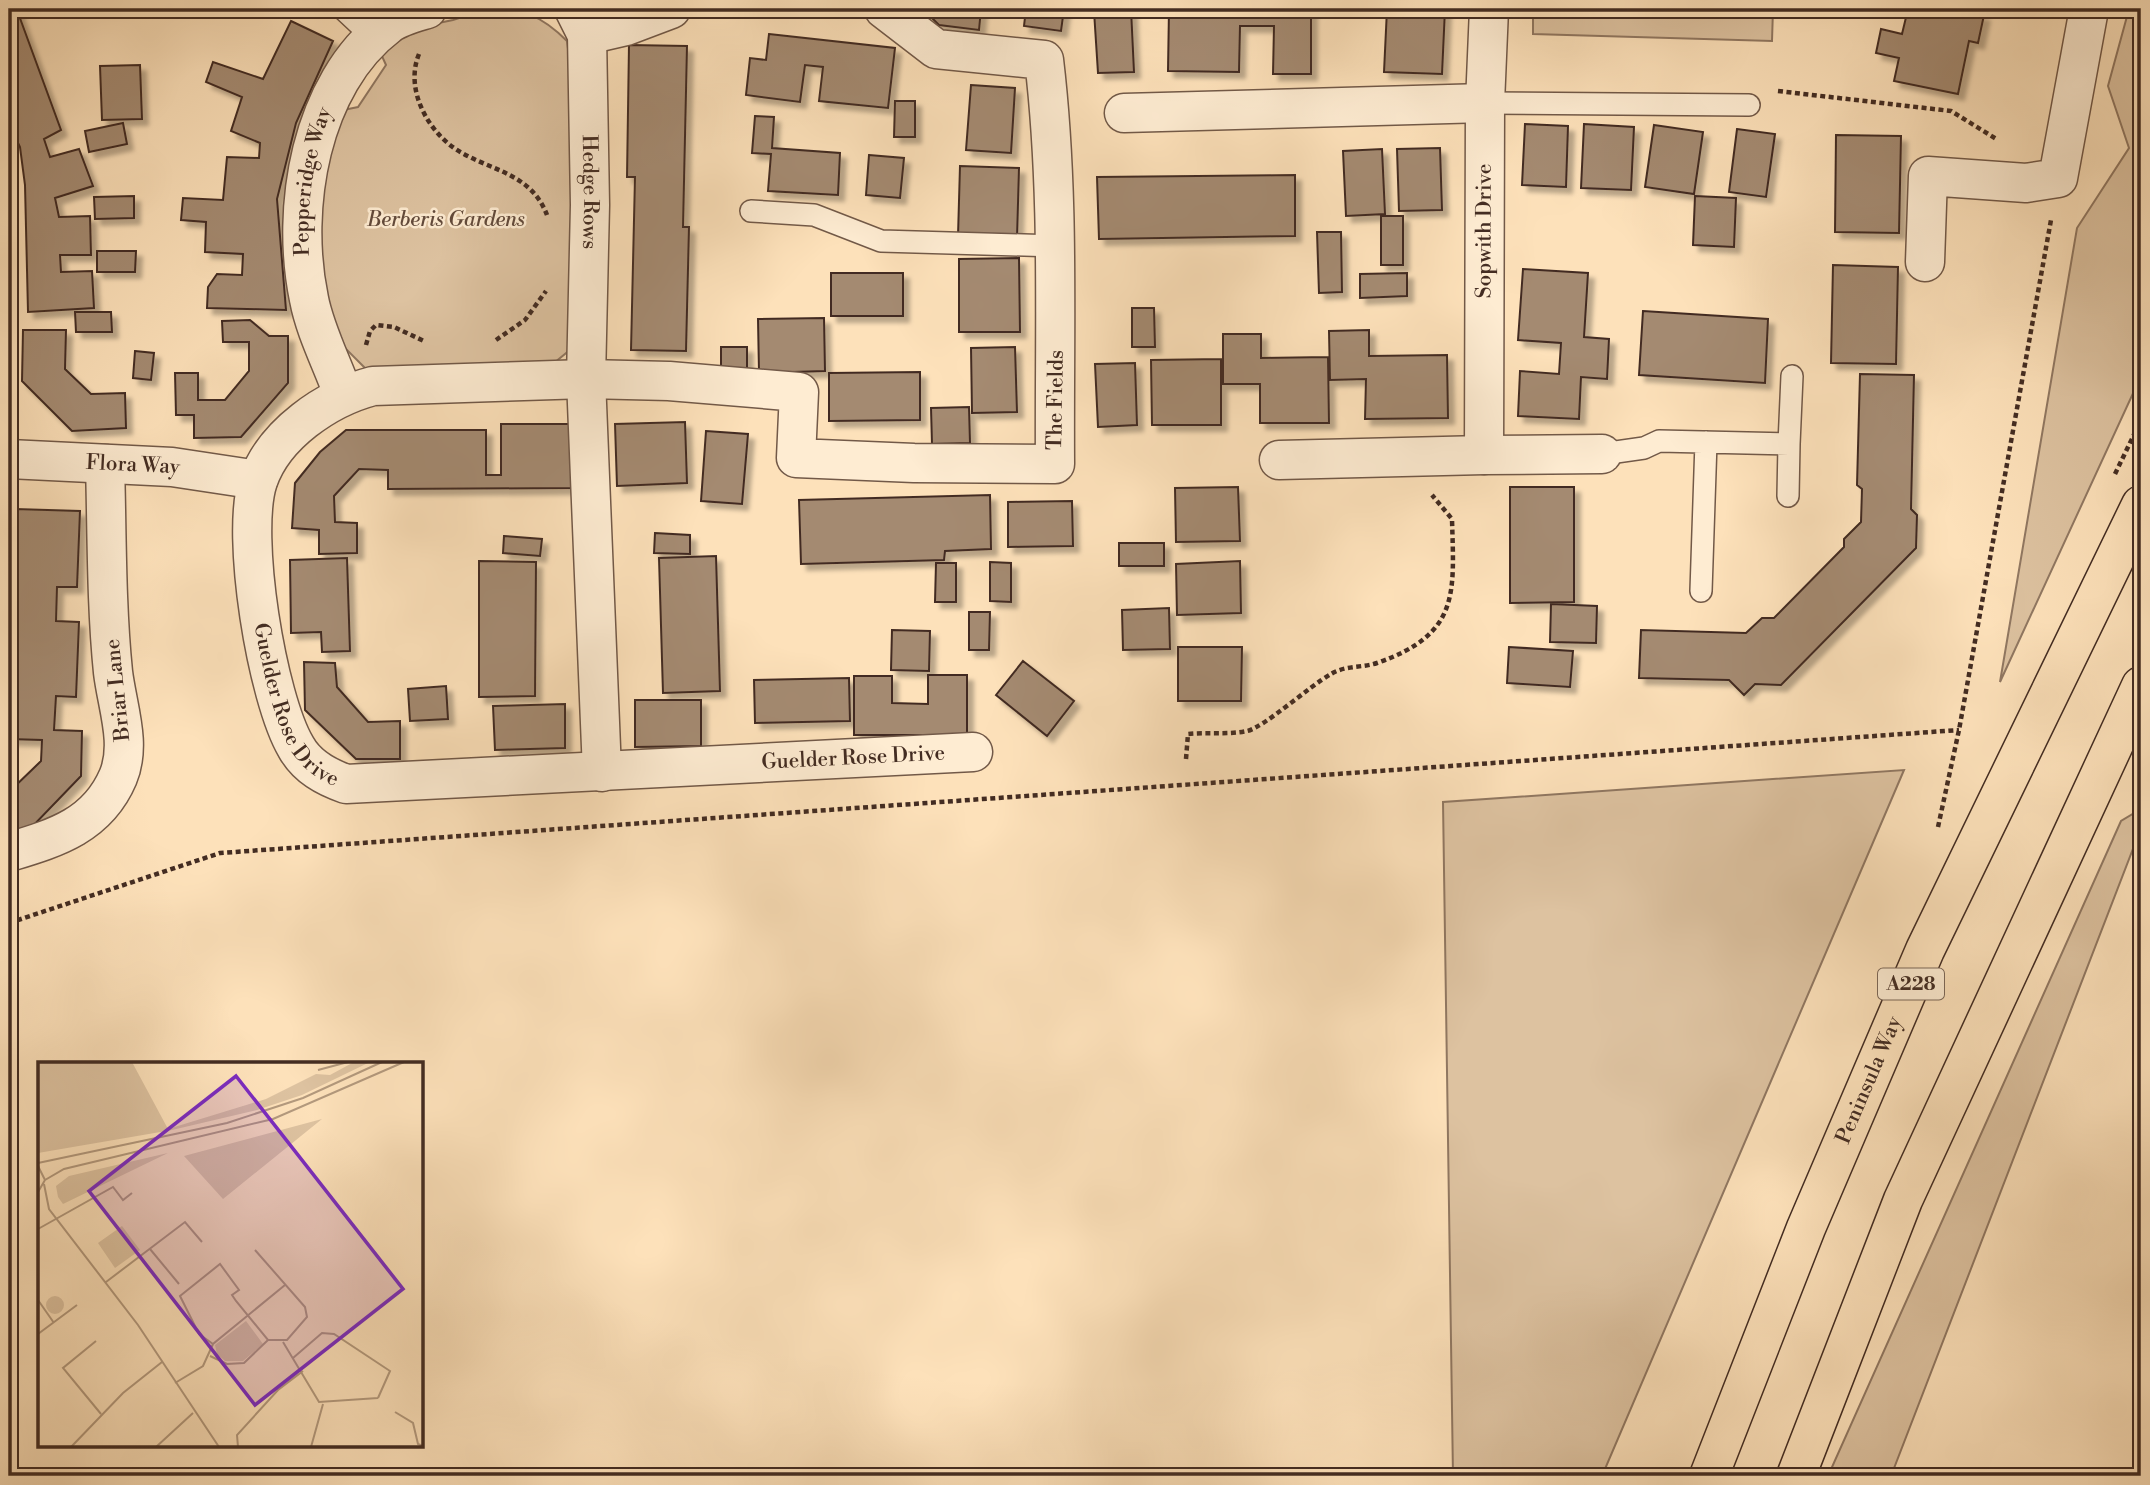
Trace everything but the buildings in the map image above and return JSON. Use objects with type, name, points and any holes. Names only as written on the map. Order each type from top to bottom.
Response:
[{"type":"main road","name":"Peninsula Way","points":[[1709,1476],[1806,1228],[1925,950],[2141,505]]},
{"type":"main road","points":[[1796,1476],[1903,1200],[2141,686]]},
{"type":"street","name":"Pepperidge Way","points":[[338,380],[309,299],[304,228],[307,167],[316,133],[330,98],[374,38],[389,24],[427,9]]},
{"type":"street","points":[[580,22],[626,26],[671,9]]},
{"type":"street","name":"The Fields","points":[[586,379],[669,381],[799,392],[796,458],[914,463],[1055,464],[1056,246],[1051,116],[1044,60],[936,49],[884,9]]},
{"type":"street","name":"Sopwith Drive","points":[[1483,455],[1485,103],[1489,9]]},
{"type":"street","points":[[1925,262],[1928,176],[2026,183],[2058,177],[2089,9]]},
{"type":"street","name":"Hedge Rows","points":[[580,22],[590,205],[586,379]]},
{"type":"street","points":[[1124,113],[1485,103]]},
{"type":"street","points":[[586,379],[601,772]]},
{"type":"street","name":"Guelder Rose Drive","points":[[586,379],[373,386],[338,380],[314,412],[290,432],[258,480],[252,514],[253,548],[258,603],[271,671],[287,728],[297,749],[311,766],[328,778],[356,785],[973,752]]},
{"type":"street","points":[[1279,460],[1602,454]]},
{"type":"street","name":"Flora Way","points":[[9,459],[172,467],[258,480]]},
{"type":"street","name":"Briar Lane","points":[[9,852],[60,837],[77,827],[106,797],[123,765],[125,747],[113,671],[105,464]]},
{"type":"lane","points":[[343,9],[374,38]]},
{"type":"lane","points":[[1485,103],[1749,105]]},
{"type":"lane","points":[[751,211],[814,215],[881,240],[1056,246]]},
{"type":"lane","points":[[1788,496],[1792,376]]},
{"type":"lane","points":[[1602,454],[1644,449],[1659,441],[1789,444]]},
{"type":"lane","points":[[1701,591],[1706,442]]},
{"type":"path","points":[[424,47],[417,58],[415,93],[431,124],[456,149],[526,184],[537,196],[550,220]]},
{"type":"path","points":[[1749,105],[1764,90],[1951,111],[2004,144]]},
{"type":"path","points":[[1937,828],[1959,730],[2058,177]]},
{"type":"path","points":[[493,342],[525,320],[551,281]]},
{"type":"path","points":[[338,380],[364,354],[370,331],[376,325],[405,331],[429,343]]},
{"type":"path","points":[[1186,759],[1188,734],[1249,731],[1332,673],[1353,665],[1373,664],[1398,655],[1421,641],[1437,626],[1450,605],[1453,571],[1452,519],[1427,489],[1425,456]]},
{"type":"path","points":[[9,923],[220,853],[1959,730]]},
{"type":"green space","name":"Berberis Gardens","points":[[486,9],[521,11],[549,25],[567,41],[573,89],[571,349],[554,363],[379,370],[365,368],[342,345],[323,306],[316,204],[343,110],[358,107],[386,65],[381,54],[384,45],[419,27]]},
{"type":"green space","points":[[1533,9],[1773,9],[1772,41],[1533,34]]},
{"type":"green space","points":[[2129,9],[2141,9],[2141,376],[2000,682],[2077,228],[2129,148],[2108,86]]},
{"type":"green space","points":[[1904,770],[1602,1476],[1453,1476],[1443,802]]},
{"type":"green space","points":[[2141,809],[2141,828],[1891,1476],[1828,1476],[2121,821]]}]
